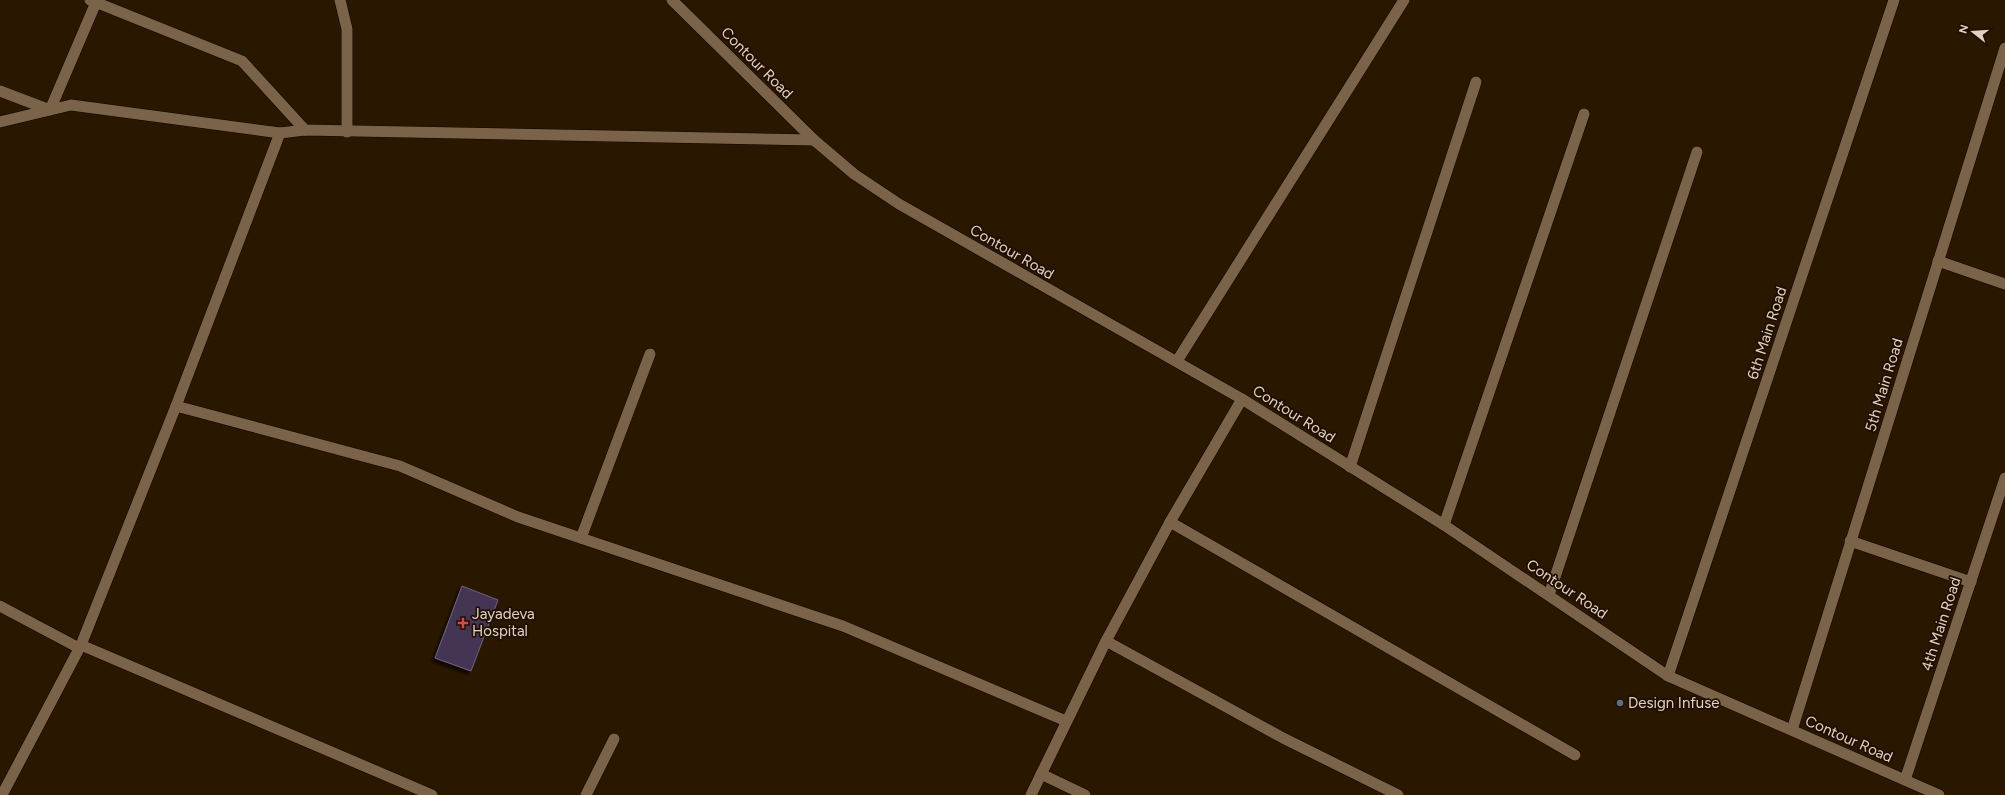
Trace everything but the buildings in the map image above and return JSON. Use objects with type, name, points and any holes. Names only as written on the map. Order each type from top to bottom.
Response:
[{"type":"street","points":[[340,0],[347,29],[347,132]]},
{"type":"street","name":"Contour Road","points":[[672,0],[814,140],[854,174],[899,204],[1242,399],[1444,525],[1668,676],[1939,795]]},
{"type":"street","points":[[1177,361],[1404,0]]},
{"type":"street","name":"6th Main Road","points":[[1668,676],[1894,0]]},
{"type":"street","points":[[50,110],[95,1],[242,61],[306,130]]},
{"type":"street","name":"5th Main Road","points":[[1792,730],[2005,48]]},
{"type":"street","points":[[1350,466],[1476,82]]},
{"type":"street","points":[[0,91],[50,110]]},
{"type":"street","points":[[0,122],[71,105],[280,133],[306,130],[814,140]]},
{"type":"street","points":[[1444,525],[1584,114]]},
{"type":"street","points":[[2,795],[80,646],[176,406],[280,133]]},
{"type":"street","points":[[1549,595],[1697,152]]},
{"type":"street","points":[[1938,262],[2005,284]]},
{"type":"street","points":[[581,538],[650,354]]},
{"type":"street","points":[[1031,795],[1106,641],[1170,522],[1242,399]]},
{"type":"street","points":[[176,406],[400,466],[518,517],[843,626],[1066,721]]},
{"type":"street","name":"4th Main Road","points":[[1905,780],[2005,478]]},
{"type":"street","points":[[1170,522],[1575,755]]},
{"type":"street","points":[[1850,541],[1971,582]]},
{"type":"street","points":[[0,606],[80,646],[432,795]]},
{"type":"street","points":[[1106,641],[1283,738],[1398,795]]},
{"type":"street","points":[[586,795],[614,739]]},
{"type":"street","points":[[1041,774],[1085,795]]},
{"type":"place","name":"Jayadeva Hospital","points":[[463,623]]},
{"type":"place","name":"Design Infuse","points":[[1620,703]]}]
